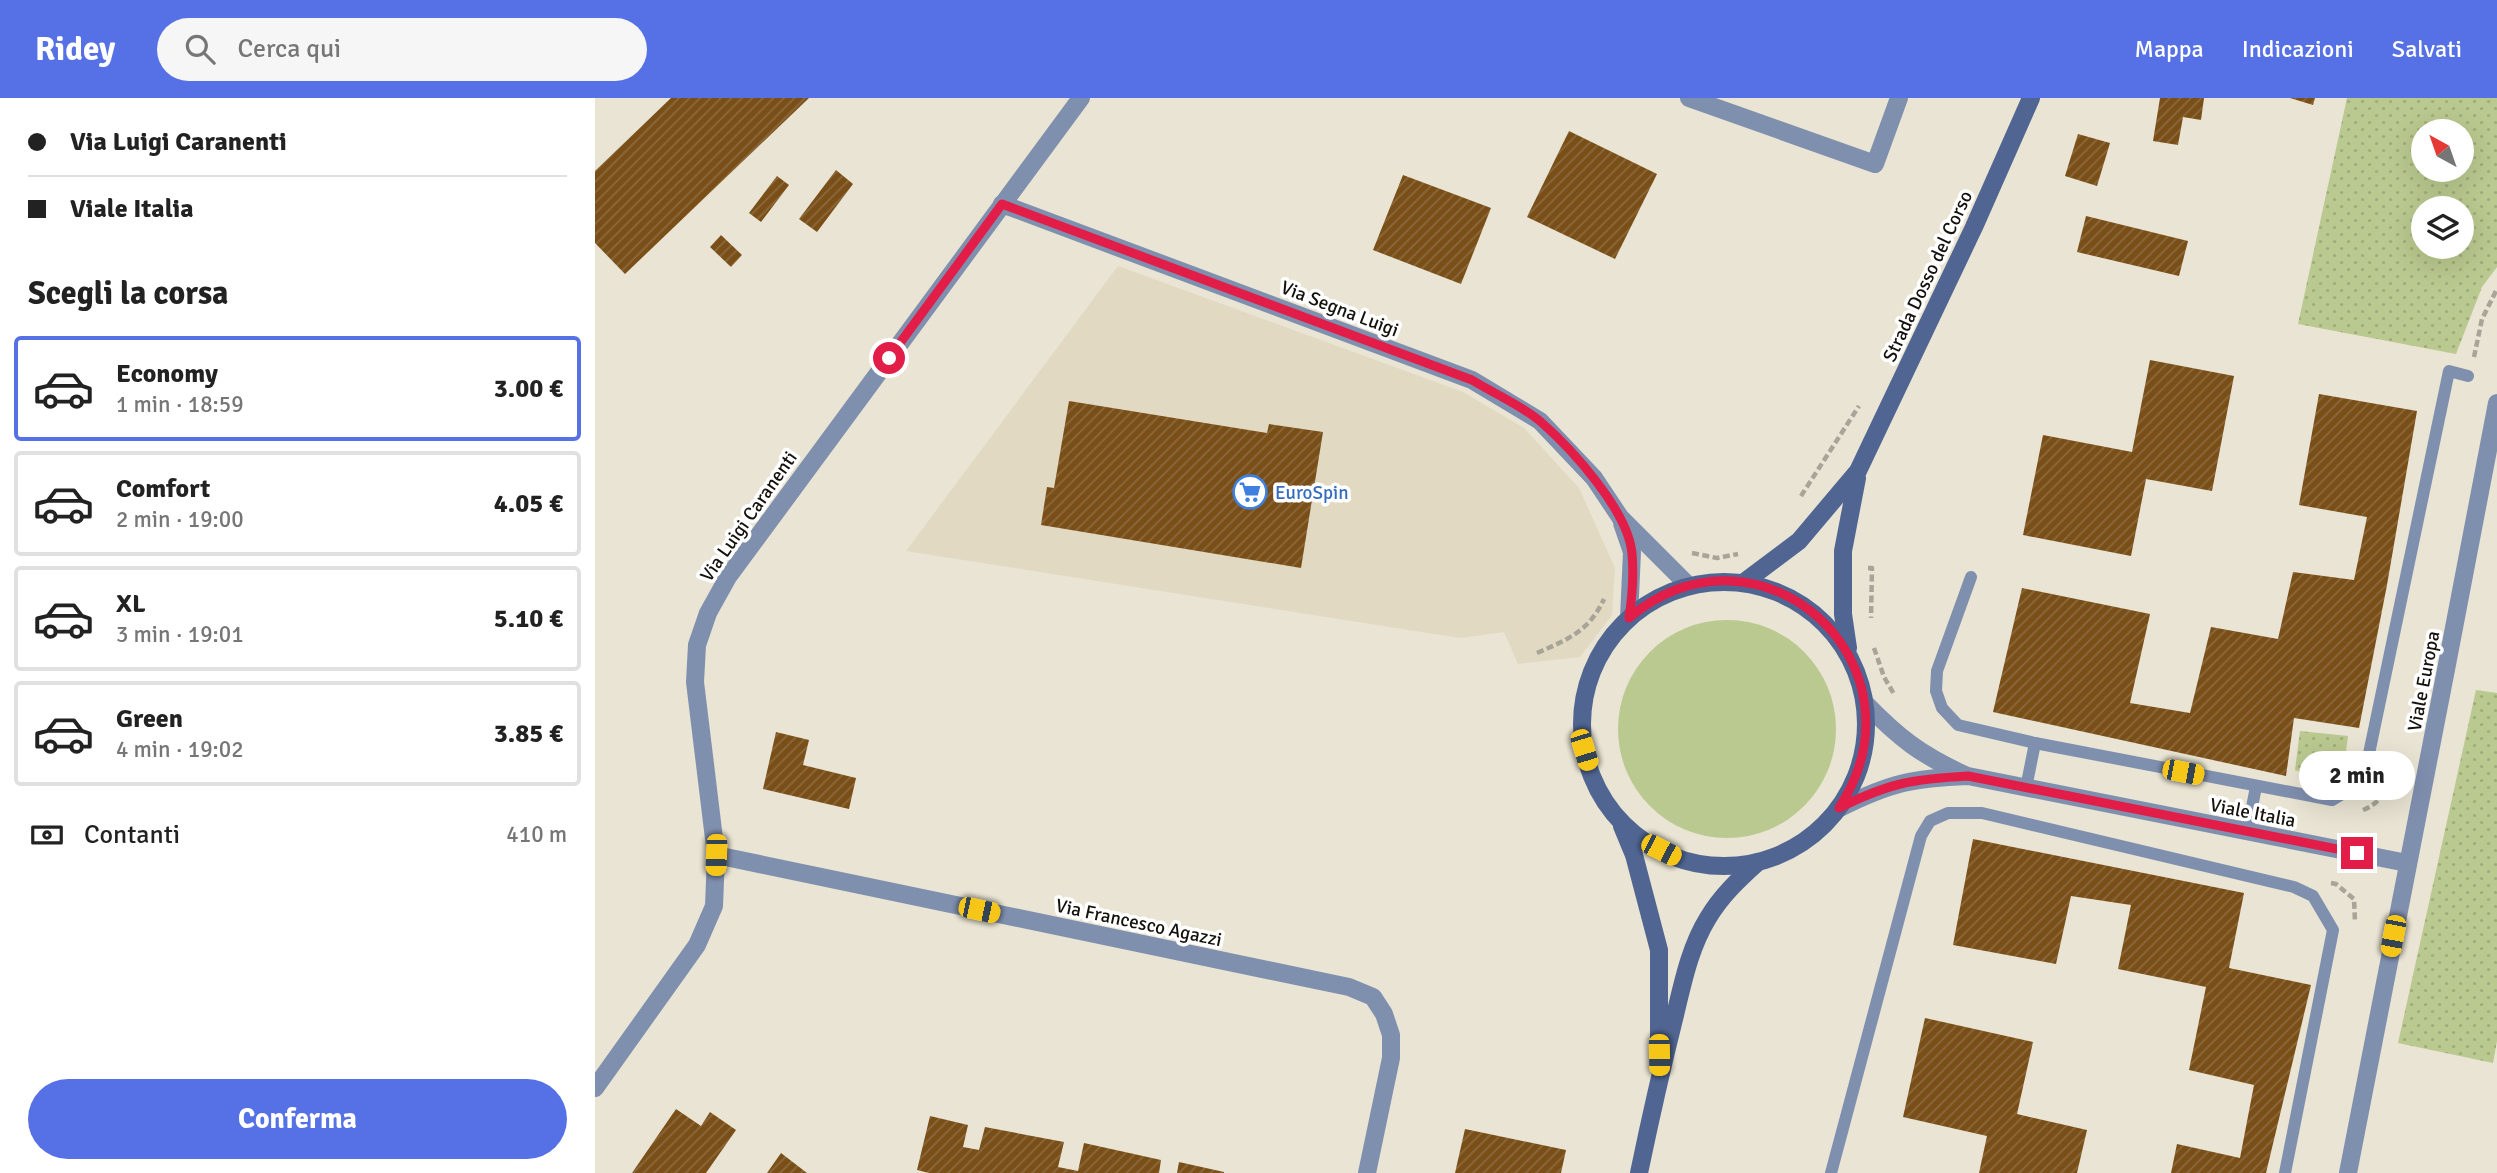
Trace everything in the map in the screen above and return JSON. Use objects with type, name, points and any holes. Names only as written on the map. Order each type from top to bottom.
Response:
[{"type":"main road","name":"Strada Dosso del Corso","points":[[1743,583],[1799,541],[1858,471],[1957,263],[2031,98]]},
{"type":"main road","name":"Strada Dosso del Corso","points":[[1848,654],[1843,614],[1843,551],[1858,471]]},
{"type":"main road","points":[[1639,1173],[1685,972],[1707,919],[1726,892],[1758,862],[1808,839],[1839,808],[1858,774],[1866,738],[1862,687],[1848,654],[1835,634],[1810,610],[1782,594],[1743,583],[1726,581],[1689,586],[1663,595],[1629,618],[1605,646],[1594,665],[1587,686],[1581,725],[1584,750],[1592,778],[1604,802],[1621,823],[1644,842],[1678,859],[1716,866],[1758,862]]},
{"type":"main road","points":[[1621,823],[1635,855],[1659,950],[1660,1076]]},
{"type":"street","name":"Via Luigi Caranenti","points":[[595,1088],[697,945],[714,906],[716,855],[695,682],[697,645],[708,613],[728,577],[1081,98]]},
{"type":"street","points":[[1689,98],[1875,164],[1899,98]]},
{"type":"street","name":"Via Segna Luigi","points":[[1002,204],[1472,380],[1540,421],[1594,478],[1620,517],[1689,586]]},
{"type":"street","name":"Viale Europa","points":[[2348,1173],[2407,863],[2449,663],[2497,403]]},
{"type":"street","name":"Via Segna Luigi","points":[[1620,517],[1632,552],[1629,618]]},
{"type":"street","name":"Viale Italia","points":[[1865,703],[1906,742],[1930,759],[1968,776],[2407,863]]},
{"type":"street","name":"Viale Italia","points":[[1839,808],[1897,783],[1922,778],[1968,776]]},
{"type":"street","name":"Via Francesco Agazzi","points":[[716,855],[1349,987],[1373,997],[1384,1014],[1391,1035],[1391,1058],[1367,1173]]},
{"type":"lane","points":[[1971,577],[1937,671],[1936,691],[1942,708],[1958,725],[2035,743],[2332,800],[2354,788],[2366,768],[2449,371],[2468,376]]},
{"type":"lane","points":[[2026,788],[2035,743]]},
{"type":"lane","points":[[2247,832],[2256,787]]},
{"type":"lane","points":[[1831,1173],[1921,836],[1930,821],[1948,813],[1982,813],[2294,887],[2313,896],[2333,930],[2285,1173]]},
{"type":"path","points":[[1800,497],[1860,403]]},
{"type":"path","points":[[1682,547],[1694,554],[1717,558],[1740,553]]},
{"type":"path","points":[[1537,653],[1573,637],[1596,616],[1607,593]]},
{"type":"shaded area","points":[[1118,266],[1463,392],[1524,428],[1579,488],[1615,568],[1612,615],[1580,657],[1518,664],[1504,632],[1460,638],[906,551]]},
{"type":"green space","points":[[2347,98],[2497,98],[2497,267],[2482,287],[2456,354],[2298,324]]},
{"type":"green space","points":[[1727,620],[1769,629],[1804,652],[1827,687],[1836,729],[1827,771],[1804,806],[1769,829],[1727,838],[1685,829],[1650,806],[1627,771],[1618,729],[1627,687],[1650,652],[1685,629]]},
{"type":"green space","points":[[2476,690],[2497,693],[2497,1041],[2493,1063],[2398,1043]]},
{"type":"green space","points":[[2300,731],[2348,736],[2346,752],[2327,774],[2311,776],[2295,770]]},
{"type":"building","points":[[671,98],[809,98],[625,274],[595,243],[595,171]]},
{"type":"building","points":[[2160,98],[2204,98],[2201,120],[2183,117],[2178,145],[2153,141]]},
{"type":"building","points":[[2290,98],[2315,98],[2313,105]]},
{"type":"building","points":[[1569,131],[1657,174],[1615,259],[1527,217]]},
{"type":"building","points":[[2078,134],[2110,143],[2097,186],[2065,176]]},
{"type":"building","points":[[836,170],[853,184],[817,232],[799,219]]},
{"type":"building","points":[[1403,175],[1491,208],[1461,284],[1373,250]]},
{"type":"building","points":[[777,176],[789,185],[761,222],[749,213]]},
{"type":"building","points":[[2086,216],[2188,241],[2179,276],[2077,252]]},
{"type":"building","points":[[721,235],[742,255],[731,267],[710,247]]},
{"type":"building","points":[[2150,360],[2234,376],[2212,491],[2146,479],[2131,556],[2023,535],[2043,435],[2132,452]]},
{"type":"building","points":[[2319,394],[2417,411],[2359,728],[2294,718],[2286,776],[1993,712],[2022,588],[2150,614],[2130,703],[2190,713],[2211,627],[2278,639],[2293,572],[2354,580],[2367,517],[2299,505]]},
{"type":"building","points":[[1069,401],[1267,433],[1269,424],[1323,432],[1301,568],[1041,525],[1047,487],[1054,488]]},
{"type":"building","points":[[776,732],[809,740],[803,765],[856,778],[849,809],[763,789]]},
{"type":"building","points":[[1973,839],[2244,893],[2229,968],[2311,985],[2266,1173],[2171,1173],[2177,1144],[2240,1158],[2254,1085],[2189,1070],[2206,987],[2118,969],[2131,905],[2071,896],[2056,964],[1953,945]]},
{"type":"building","points":[[1925,1018],[2033,1042],[2017,1114],[2087,1130],[2077,1173],[1979,1173],[1987,1136],[1903,1117]]},
{"type":"building","points":[[676,1109],[701,1126],[710,1112],[736,1130],[706,1173],[632,1173]]},
{"type":"building","points":[[930,1116],[968,1125],[963,1147],[979,1150],[985,1127],[1064,1142],[1058,1167],[1078,1171],[1084,1143],[1161,1160],[1159,1173],[929,1173],[917,1170]]},
{"type":"building","points":[[1465,1129],[1566,1150],[1561,1173],[1455,1173]]},
{"type":"building","points":[[781,1153],[807,1173],[767,1173]]},
{"type":"building","points":[[1179,1162],[1224,1172],[1224,1173],[1177,1173]]},
{"type":"place","name":"EuroSpin","points":[[1250,492]]},
{"type":"route","points":[[889,358],[1002,204],[1472,380],[1540,421],[1594,478],[1620,517],[1632,552],[1629,618],[1663,595],[1689,586],[1726,581],[1766,588],[1810,610],[1844,646],[1862,687],[1865,703],[1866,738],[1858,774],[1839,808],[1897,783],[1922,778],[1968,776],[2357,853]]}]
